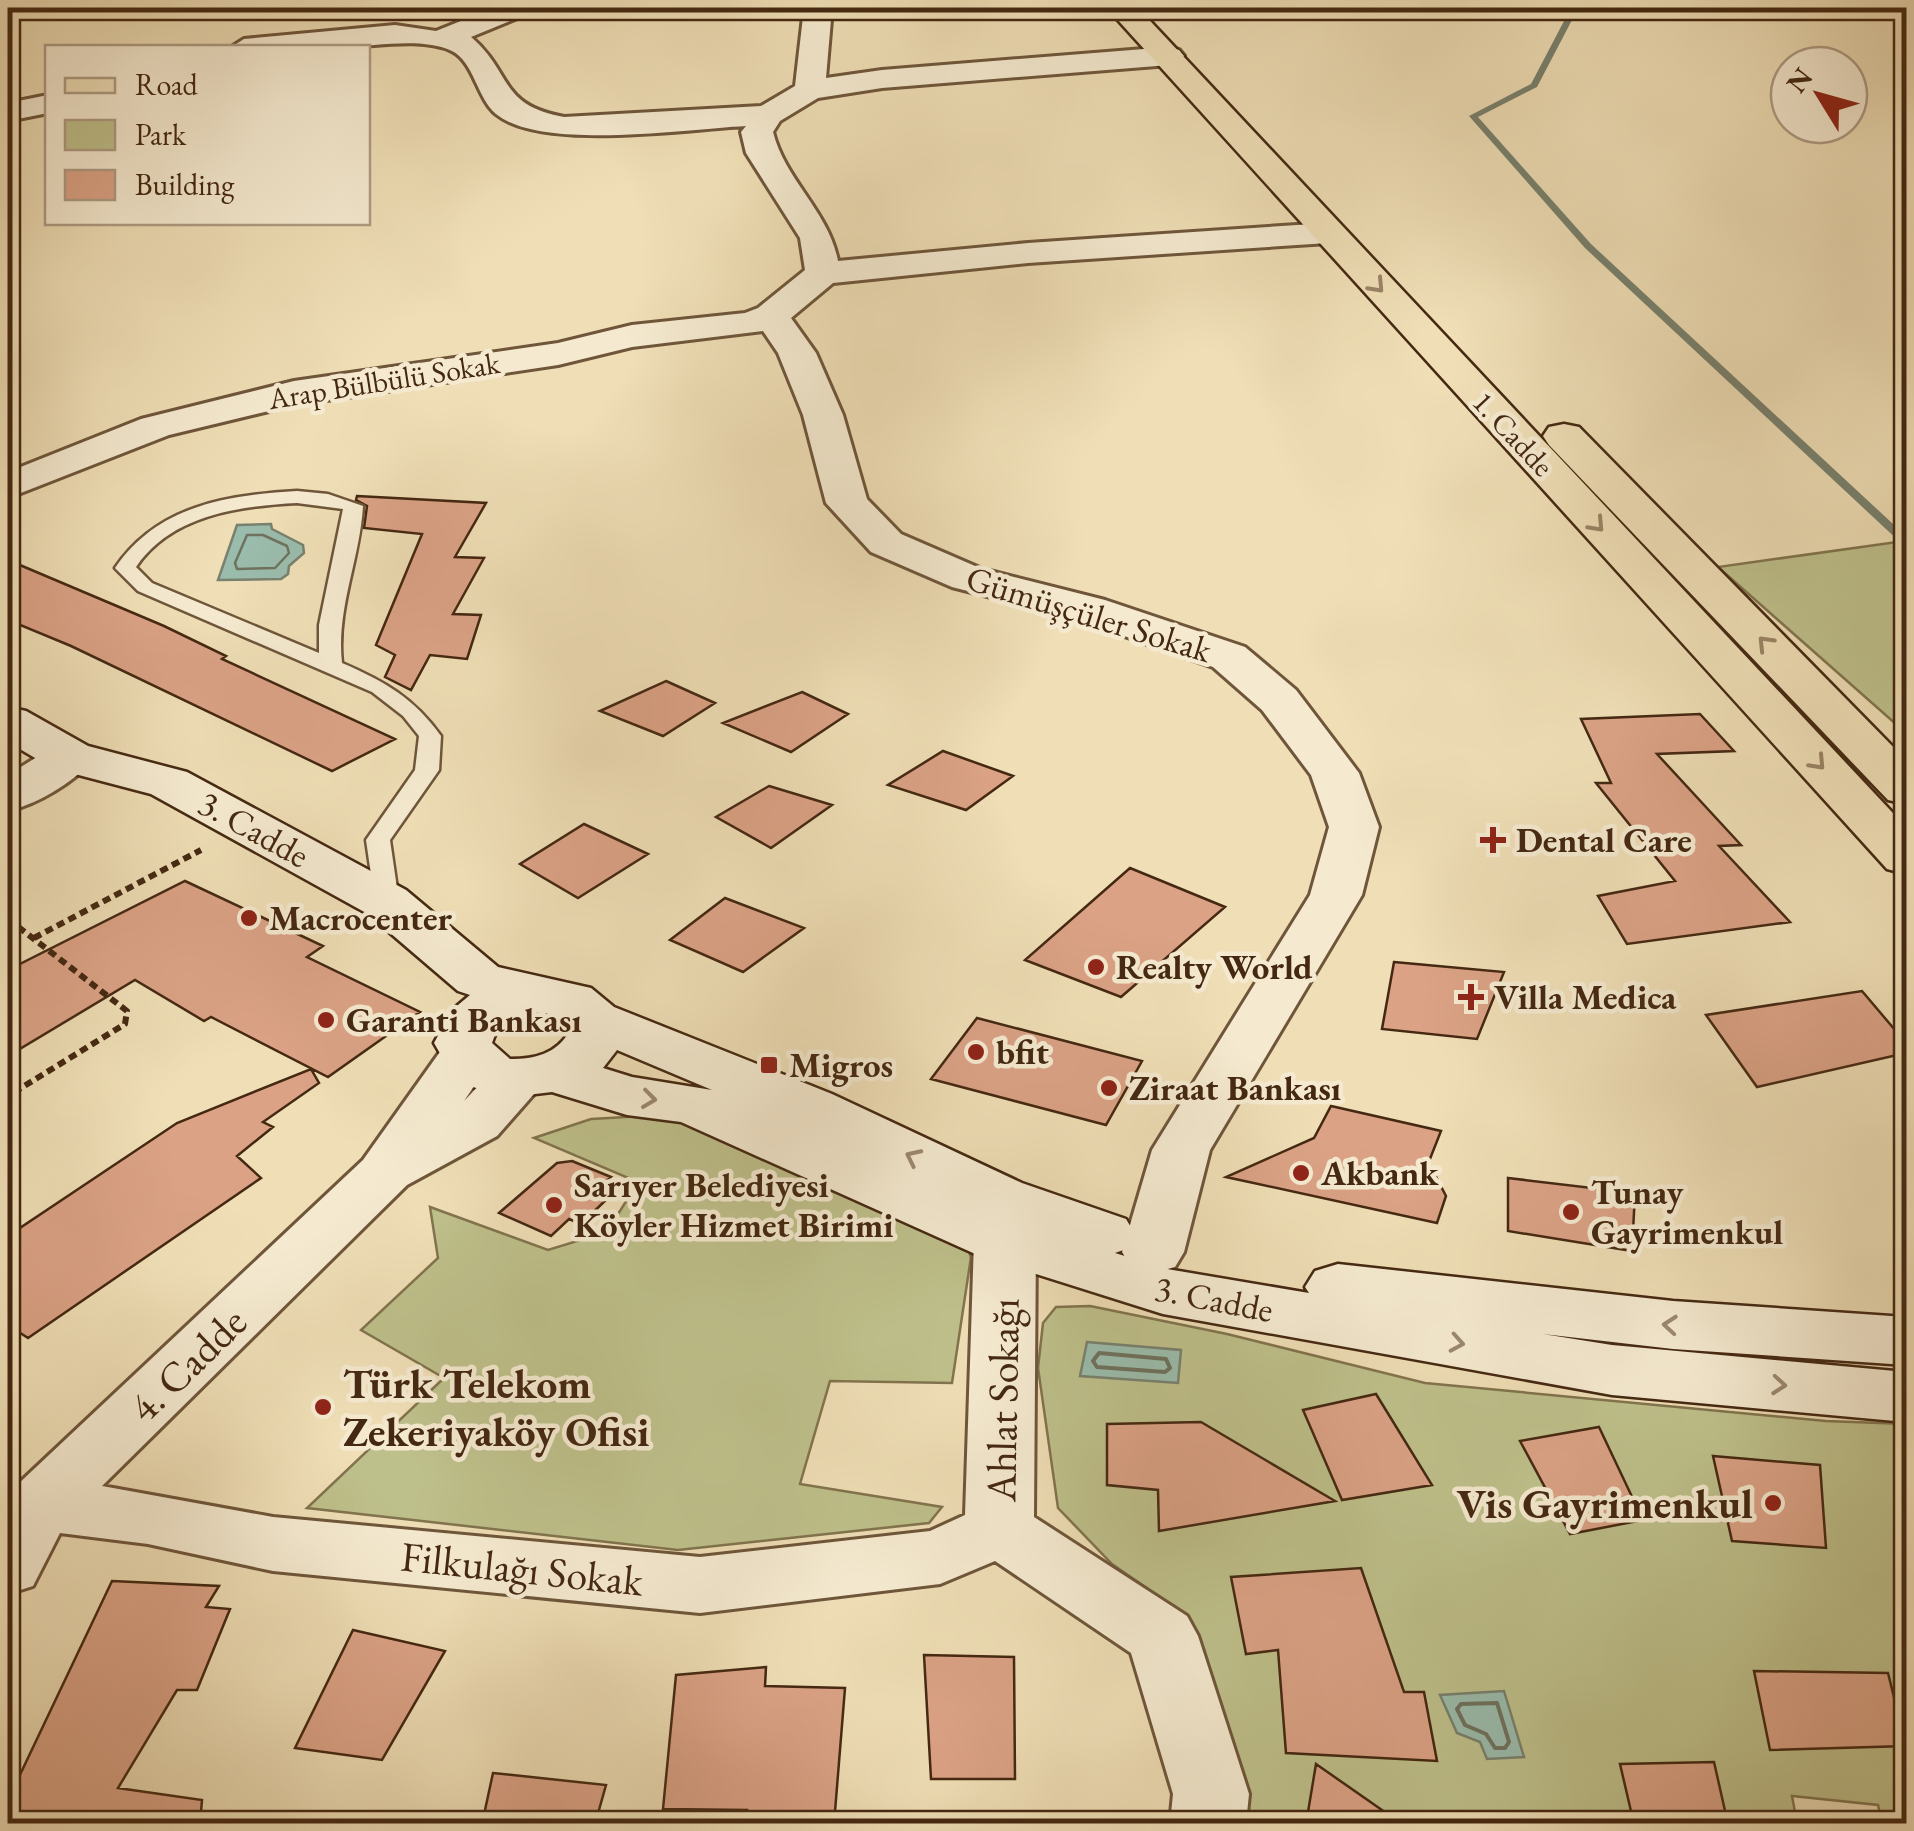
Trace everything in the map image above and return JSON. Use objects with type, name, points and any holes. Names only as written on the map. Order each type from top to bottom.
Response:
[{"type":"main road","name":"1. Cadde","points":[[1122,8],[1906,858]]},
{"type":"main road","name":"1. Cadde","points":[[1148,8],[1906,789]]},
{"type":"main road","name":"3. Cadde","points":[[8,722],[70,757],[169,783],[387,902],[491,1009],[487,1071],[538,1075],[627,1096],[693,1104],[1005,1241],[1163,1292],[1593,1366],[1906,1397]]},
{"type":"main road","name":"3. Cadde","points":[[491,1009],[570,1000],[586,1008],[595,1020],[812,1108],[1000,1198],[1153,1252],[1336,1287],[1673,1325],[1906,1341]]},
{"type":"main road","points":[[538,1075],[586,1055],[598,1032],[595,1020]]},
{"type":"street","points":[[442,39],[517,8]]},
{"type":"street","points":[[810,90],[818,8]]},
{"type":"street","points":[[276,45],[395,34],[460,44],[474,54],[505,106],[529,120],[564,126],[768,115]]},
{"type":"street","points":[[823,272],[818,238],[762,153],[757,132],[768,115],[810,90],[882,79],[1168,56]]},
{"type":"street","points":[[8,112],[45,105]]},
{"type":"street","points":[[771,316],[823,272],[1028,253],[1328,233]]},
{"type":"street","name":"Arap Bülbülü Sokak","points":[[8,486],[155,426],[294,392],[558,354],[632,336],[750,323],[771,316]]},
{"type":"street","name":"Gümüşçüler Sokak","points":[[771,316],[797,353],[823,415],[846,503],[886,543],[966,578],[1089,609],[1229,656],[1280,700],[1335,773],[1354,827],[1336,895],[1181,1150],[1153,1252]]},
{"type":"street","points":[[8,796],[70,757]]},
{"type":"street","points":[[384,1174],[491,1009]]},
{"type":"street","points":[[384,1174],[476,1123],[538,1075]]},
{"type":"street","name":"4. Cadde","points":[[8,1567],[40,1504],[384,1174]]},
{"type":"street","name":"Ahlat Sokağı","points":[[1005,1241],[999,1529],[1162,1636],[1212,1794],[1208,1824]]},
{"type":"street","name":"Filkulağı Sokak","points":[[40,1504],[148,1518],[274,1544],[700,1585],[940,1557],[999,1529]]},
{"type":"lane","points":[[332,666],[326,639],[329,613],[353,532],[352,506],[328,496],[253,498],[219,506],[169,528],[131,553],[124,568],[145,588],[380,687],[411,711],[430,736],[427,770],[378,840],[387,902]]},
{"type":"path","points":[[34,938],[248,826]]},
{"type":"path","points":[[8,919],[127,1011],[125,1024],[8,1096]]},
{"type":"path","points":[[8,1426],[14,1430],[8,1439]]},
{"type":"green space","points":[[1897,542],[1906,546],[1906,733],[1718,567]]},
{"type":"green space","points":[[644,1116],[694,1123],[967,1248],[971,1257],[952,1383],[830,1381],[800,1484],[942,1507],[929,1523],[678,1550],[307,1508],[444,1378],[361,1330],[438,1258],[430,1207],[548,1250],[607,1232],[638,1182],[534,1138],[591,1119]]},
{"type":"green space","points":[[1090,1306],[1227,1334],[1425,1383],[1826,1421],[1906,1424],[1906,1823],[1882,1823],[1878,1805],[1792,1796],[1797,1823],[1228,1823],[1181,1612],[1112,1564],[1058,1508],[1038,1368],[1043,1323],[1056,1307]]},
{"type":"water","points":[[271,524],[272,529],[303,545],[304,553],[289,566],[288,574],[281,579],[218,580],[237,525]]},
{"type":"water","points":[[1087,1342],[1181,1350],[1178,1383],[1080,1376]]},
{"type":"water","points":[[1504,1691],[1524,1757],[1487,1759],[1480,1742],[1457,1733],[1440,1695]]},
{"type":"building","points":[[357,496],[486,503],[455,557],[484,558],[453,614],[481,615],[467,659],[430,655],[411,690],[385,677],[395,655],[376,645],[422,534],[364,528],[367,506],[356,500]]},
{"type":"building","points":[[8,560],[164,626],[226,656],[222,659],[395,739],[332,771],[71,646],[8,620]]},
{"type":"building","points":[[666,681],[715,703],[663,736],[600,711]]},
{"type":"building","points":[[802,692],[848,714],[791,752],[723,723]]},
{"type":"building","points":[[1700,714],[1734,751],[1657,754],[1741,845],[1719,846],[1790,922],[1627,944],[1598,896],[1675,881],[1596,783],[1611,783],[1581,719]]},
{"type":"building","points":[[943,751],[1013,776],[966,810],[888,785]]},
{"type":"building","points":[[769,786],[832,805],[771,848],[716,817]]},
{"type":"building","points":[[584,824],[648,854],[578,898],[520,864]]},
{"type":"building","points":[[1130,868],[1225,907],[1121,997],[1025,960]]},
{"type":"building","points":[[185,881],[323,946],[307,957],[420,1012],[328,1077],[211,1017],[204,1021],[135,980],[8,1056],[8,970]]},
{"type":"building","points":[[725,898],[804,928],[743,972],[670,940]]},
{"type":"building","points":[[1394,962],[1504,972],[1477,1039],[1382,1029]]},
{"type":"building","points":[[1862,991],[1906,1043],[1906,1053],[1757,1087],[1706,1015]]},
{"type":"building","points":[[977,1018],[1142,1061],[1106,1125],[931,1079]]},
{"type":"building","points":[[311,1069],[319,1083],[263,1122],[273,1127],[237,1156],[261,1178],[28,1338],[8,1325],[8,1236],[177,1123]]},
{"type":"building","points":[[1331,1106],[1441,1131],[1426,1169],[1432,1169],[1446,1196],[1437,1223],[1226,1177],[1314,1138]]},
{"type":"building","name":"Sarıyer Belediyesi Köyler Hizmet Birimi","points":[[572,1161],[611,1177],[596,1191],[609,1197],[581,1224],[569,1219],[551,1236],[499,1213],[557,1163]]},
{"type":"building","name":"Tunay Gayrimenkul","points":[[1508,1178],[1635,1193],[1632,1251],[1508,1231]]},
{"type":"building","points":[[1376,1394],[1432,1485],[1342,1500],[1303,1410]]},
{"type":"building","points":[[1201,1422],[1335,1501],[1159,1531],[1158,1490],[1107,1485],[1107,1424]]},
{"type":"building","points":[[1599,1427],[1643,1520],[1570,1534],[1520,1441]]},
{"type":"building","name":"Vis Gayrimenkul","points":[[1713,1456],[1820,1465],[1826,1548],[1732,1541]]},
{"type":"building","points":[[1361,1568],[1404,1692],[1424,1692],[1437,1761],[1286,1753],[1278,1650],[1246,1654],[1231,1577]]},
{"type":"building","points":[[112,1581],[219,1586],[206,1607],[230,1609],[197,1690],[177,1690],[118,1788],[202,1800],[200,1824],[8,1824],[8,1800]]},
{"type":"building","points":[[353,1630],[445,1651],[382,1760],[295,1748]]},
{"type":"building","points":[[924,1655],[1014,1657],[1015,1779],[931,1779]]},
{"type":"building","points":[[766,1667],[765,1686],[845,1688],[834,1824],[745,1824],[747,1810],[663,1809],[676,1675]]},
{"type":"building","points":[[1754,1671],[1888,1673],[1906,1746],[1770,1750]]},
{"type":"building","points":[[1714,1762],[1728,1824],[1634,1824],[1620,1764]]},
{"type":"building","points":[[1316,1764],[1402,1824],[1306,1824]]},
{"type":"building","points":[[493,1773],[606,1785],[595,1824],[482,1824]]},
{"type":"waterway","points":[[1551,8],[1568,20],[1534,85],[1473,116],[1588,246],[1906,542]]},
{"type":"place","name":"Dental Care","points":[[1493,840]]},
{"type":"place","name":"Macrocenter","points":[[249,918]]},
{"type":"place","name":"Realty World","points":[[1096,967]]},
{"type":"place","name":"Villa Medica","points":[[1471,997]]},
{"type":"place","name":"Garanti Bankası","points":[[326,1020]]},
{"type":"place","name":"bfit","points":[[976,1052]]},
{"type":"place","name":"Migros","points":[[769,1065]]},
{"type":"place","name":"Ziraat Bankası","points":[[1109,1088]]},
{"type":"place","name":"Akbank","points":[[1301,1173]]},
{"type":"place","name":"Sarıyer Belediyesi Köyler Hizmet Birimi","points":[[554,1205]]},
{"type":"place","name":"Tunay Gayrimenkul","points":[[1571,1212]]},
{"type":"place","name":"Türk Telekom Zekeriyaköy Ofisi","points":[[323,1407]]},
{"type":"place","name":"Vis Gayrimenkul","points":[[1773,1503]]}]
